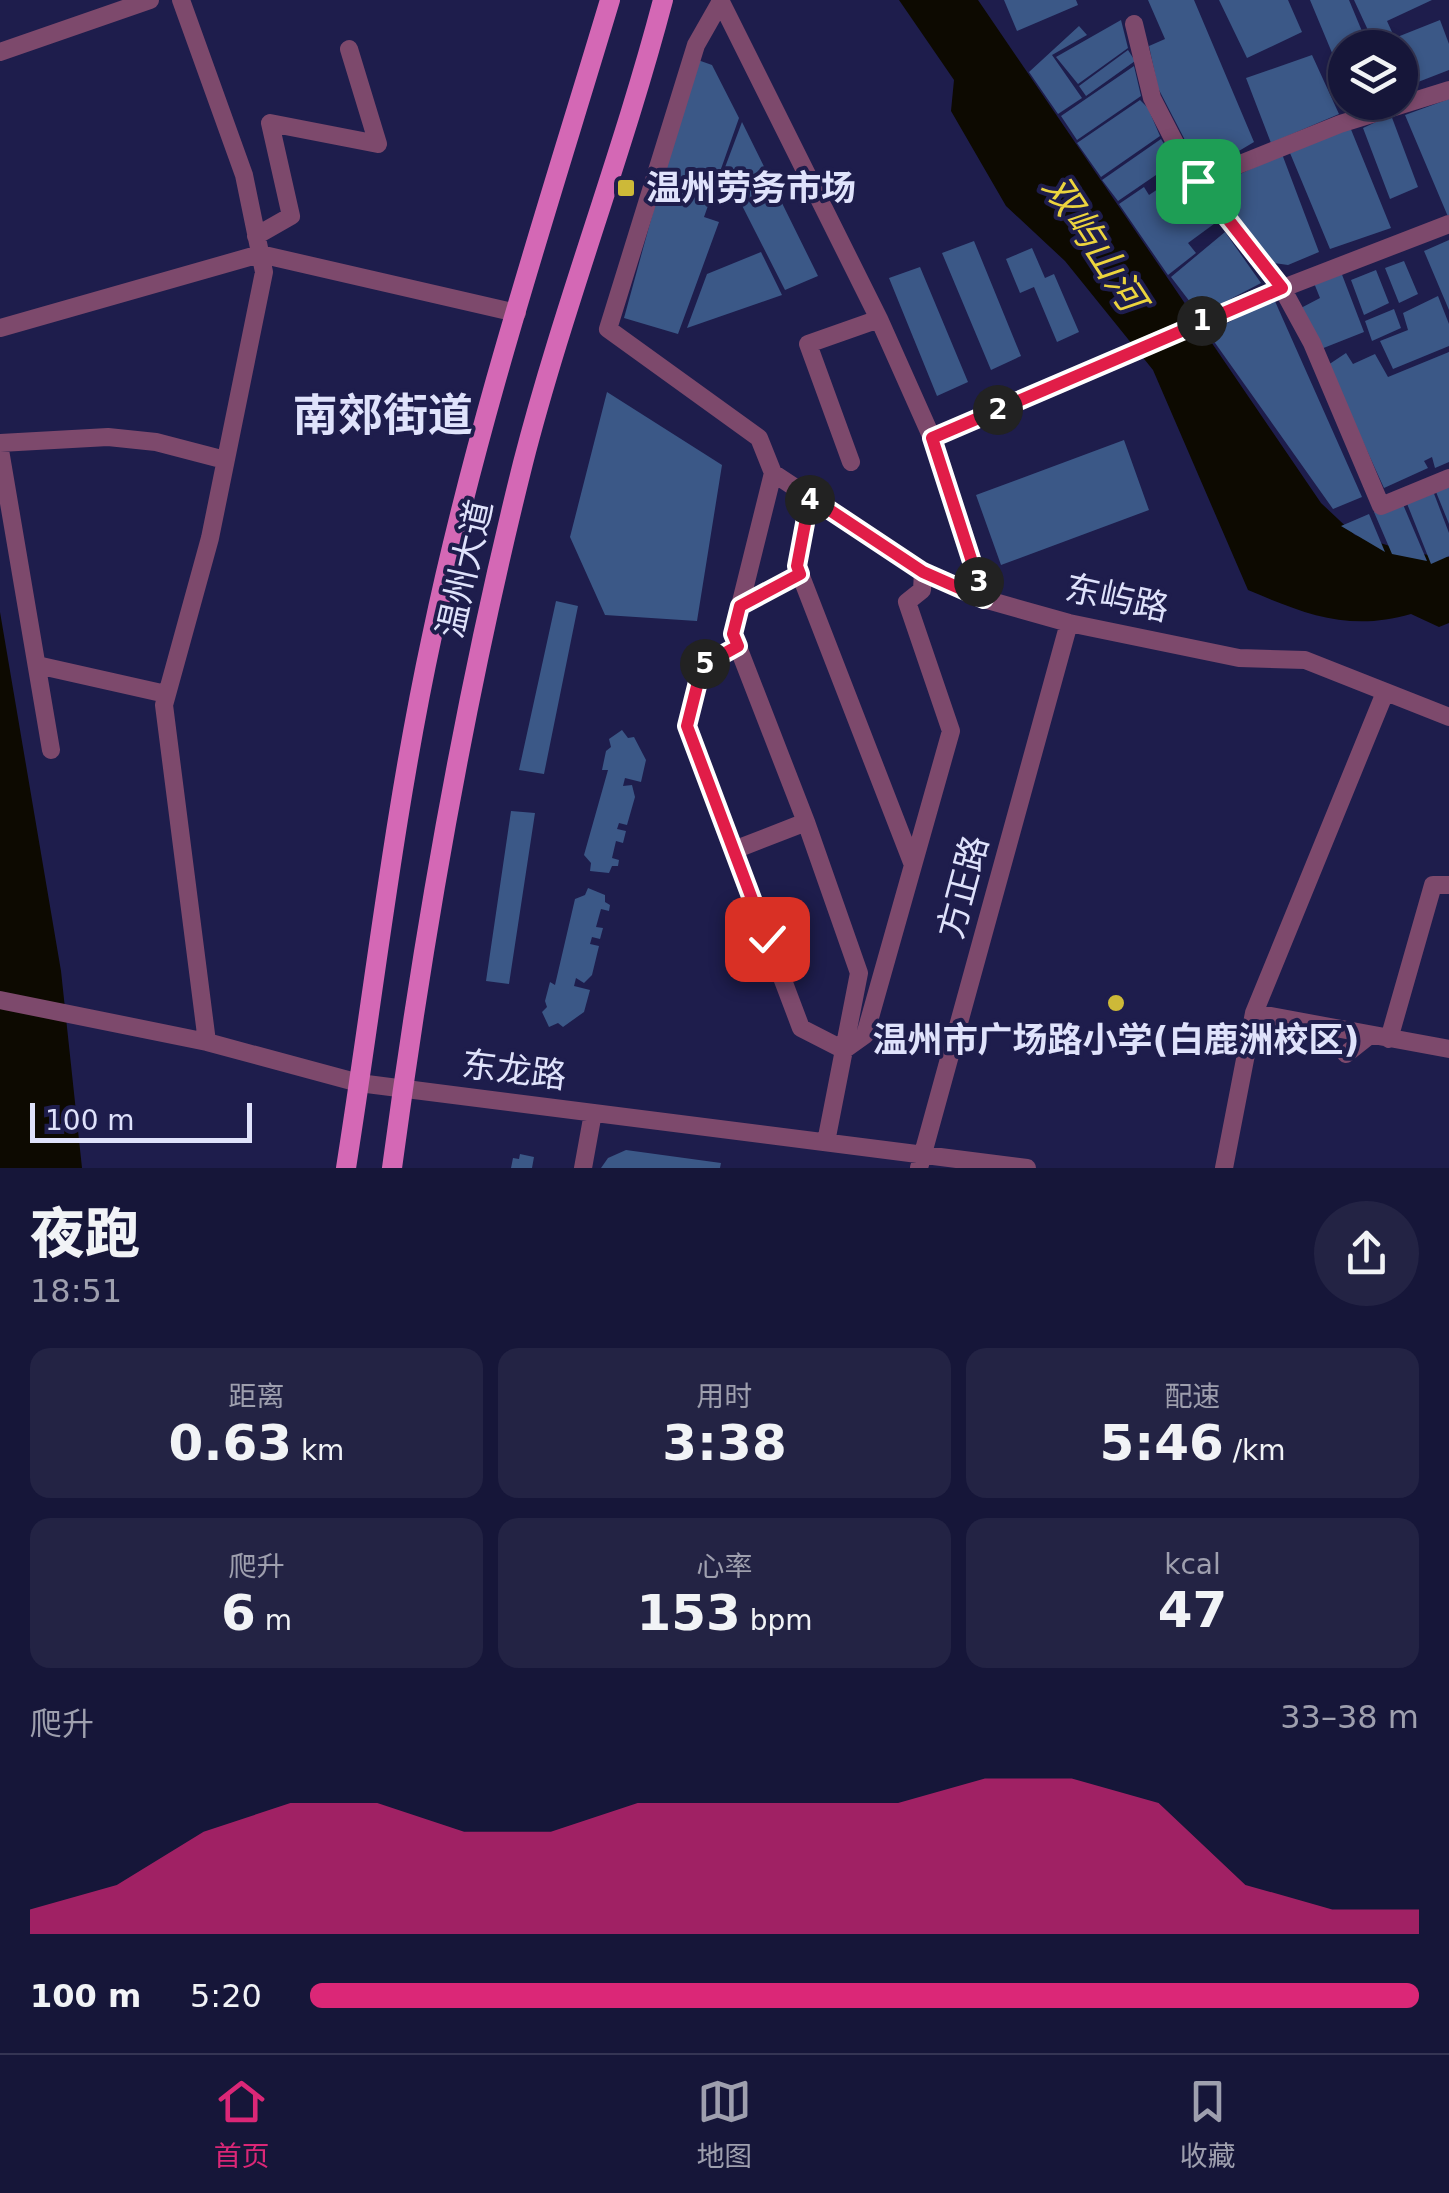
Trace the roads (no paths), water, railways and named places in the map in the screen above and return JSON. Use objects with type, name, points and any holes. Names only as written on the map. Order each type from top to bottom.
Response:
[{"type":"main road","name":"温州大道","points":[[346,1168],[429,648],[486,416],[610,0]]},
{"type":"main road","name":"温州大道","points":[[392,1168],[456,753],[486,616],[525,458],[663,0]]},
{"type":"street","points":[[0,52],[150,0]]},
{"type":"street","points":[[180,0],[244,175],[264,272],[210,538],[164,704],[206,1042]]},
{"type":"street","points":[[721,1],[879,319],[932,438],[984,599]]},
{"type":"street","points":[[721,1],[696,45],[608,329],[759,438],[773,473],[733,634],[859,973],[826,1142]]},
{"type":"street","points":[[1134,24],[1152,98],[1198,181],[1282,288],[1312,343],[1382,506],[1449,478]]},
{"type":"street","points":[[0,328],[258,245],[291,216],[270,123],[378,144],[349,49]]},
{"type":"street","points":[[1198,181],[1340,124],[1449,90]]},
{"type":"street","points":[[932,438],[1282,288],[1449,224]]},
{"type":"street","points":[[258,245],[517,312]]},
{"type":"street","points":[[852,462],[808,344],[879,319]]},
{"type":"street","points":[[52,750],[0,446],[108,438],[156,442],[226,460]]},
{"type":"street","name":"东屿路","points":[[773,473],[923,572],[984,599],[1069,623],[1239,658],[1305,660],[1449,718]]},
{"type":"street","points":[[810,497],[797,566],[913,864]]},
{"type":"street","points":[[844,1050],[864,1035],[951,731],[907,602],[922,590],[923,572]]},
{"type":"street","points":[[740,606],[800,574]]},
{"type":"street","name":"方正路","points":[[920,1161],[1069,623]]},
{"type":"street","points":[[738,646],[702,666],[687,726],[801,1028],[844,1050]]},
{"type":"street","points":[[37,665],[166,694]]},
{"type":"street","points":[[1224,1168],[1254,1013],[1384,695]]},
{"type":"street","points":[[734,850],[806,822]]},
{"type":"street","points":[[1346,1054],[1379,1037],[1433,885],[1449,885]]},
{"type":"street","name":"东龙路","points":[[0,1000],[206,1042],[360,1084],[826,1142],[920,1161],[1027,1168]]},
{"type":"street","points":[[1254,1013],[1449,1049]]},
{"type":"street","points":[[583,1168],[594,1113]]},
{"type":"water","name":"双屿山河","points":[[899,0],[978,0],[1321,503],[1355,535],[1412,553],[1449,557],[1449,623],[1439,627],[1411,614],[1367,621],[1328,618],[1248,590],[1153,370],[1065,261],[1006,206],[951,111],[954,80]]},
{"type":"water","points":[[0,612],[61,971],[82,1168],[0,1168]]},
{"type":"place","name":"温州劳务市场","points":[[626,188]]},
{"type":"place","name":"温州市广场路小学(白鹿洲校区)","points":[[1116,1003]]},
{"type":"district","name":"南郊街道","points":[[383,415]]}]
